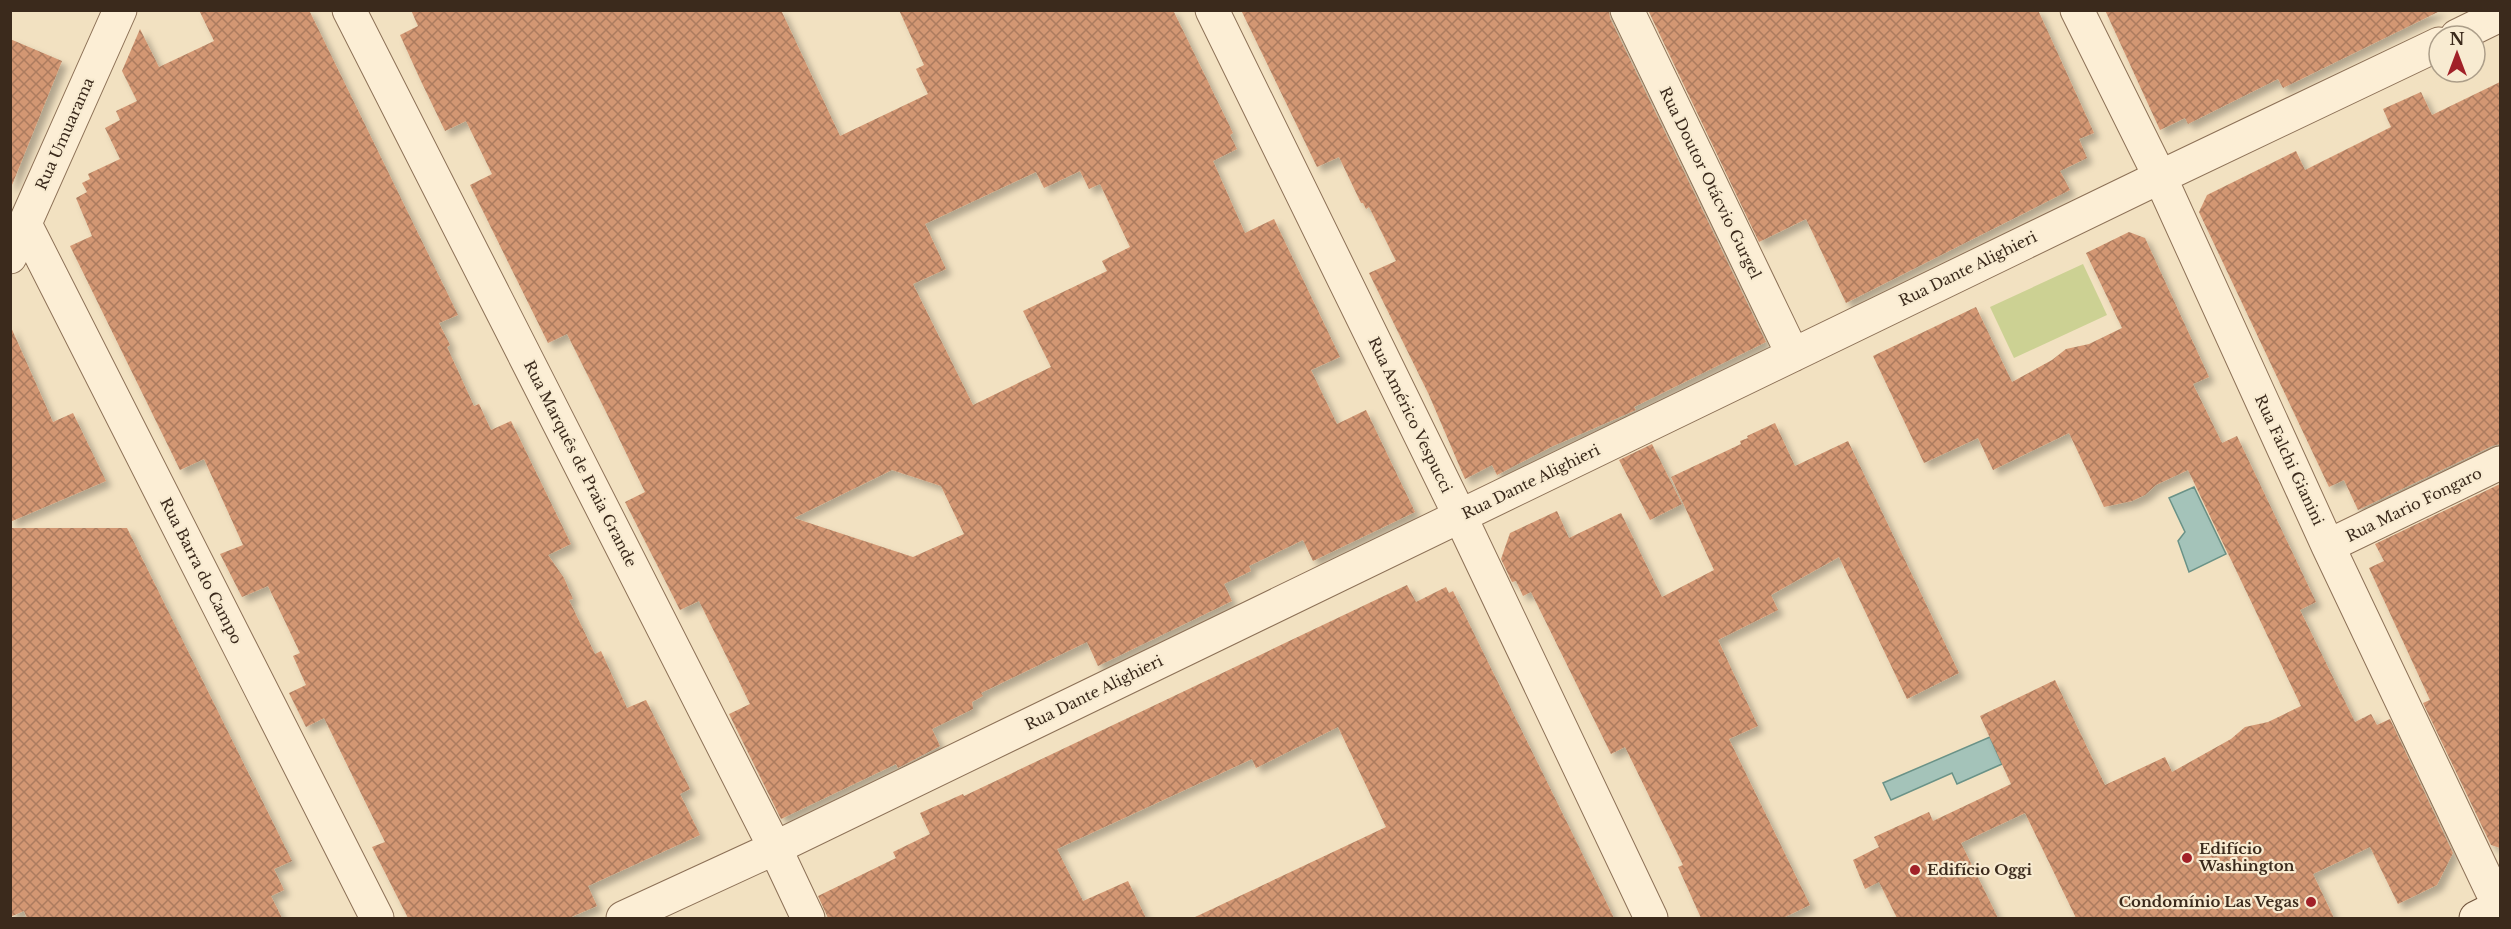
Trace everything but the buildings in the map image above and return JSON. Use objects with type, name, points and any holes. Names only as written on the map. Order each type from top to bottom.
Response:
[{"type":"street","name":"Rua Umuarama","points":[[10,257],[120,10]]},
{"type":"street","name":"Rua Marquês de Praia Grande","points":[[349,10],[775,848],[808,918]]},
{"type":"street","name":"Rua Américo Vespucci","points":[[1212,10],[1460,516],[1651,918]]},
{"type":"street","name":"Rua Doutor Otácvio Gurgel","points":[[1627,10],[1793,355]]},
{"type":"street","name":"Rua Falchi Gianini","points":[[2077,10],[2160,177],[2328,546],[2500,907]]},
{"type":"street","points":[[2482,24],[2500,15]]},
{"type":"street","name":"Rua Dante Alighieri","points":[[623,918],[775,848],[2427,50]]},
{"type":"street","name":"Rua Barra do Campo","points":[[25,224],[377,918]]},
{"type":"street","name":"Rua Mario Fongaro","points":[[2328,546],[2500,463]]},
{"type":"street","points":[[2476,918],[2500,907]]},
{"type":"green space","points":[[2083,264],[2107,315],[2014,358],[1990,307]]},
{"type":"water","points":[[2194,487],[2226,554],[2189,572],[2178,541],[2185,532],[2169,498]]},
{"type":"water","points":[[1990,737],[2002,764],[1957,784],[1952,773],[1891,800],[1883,783]]},
{"type":"place","name":"Edifício Washington","points":[[2187,858]]},
{"type":"place","name":"Edifício Oggi","points":[[1915,870]]},
{"type":"place","name":"Condomínio Las Vegas","points":[[2311,902]]}]
